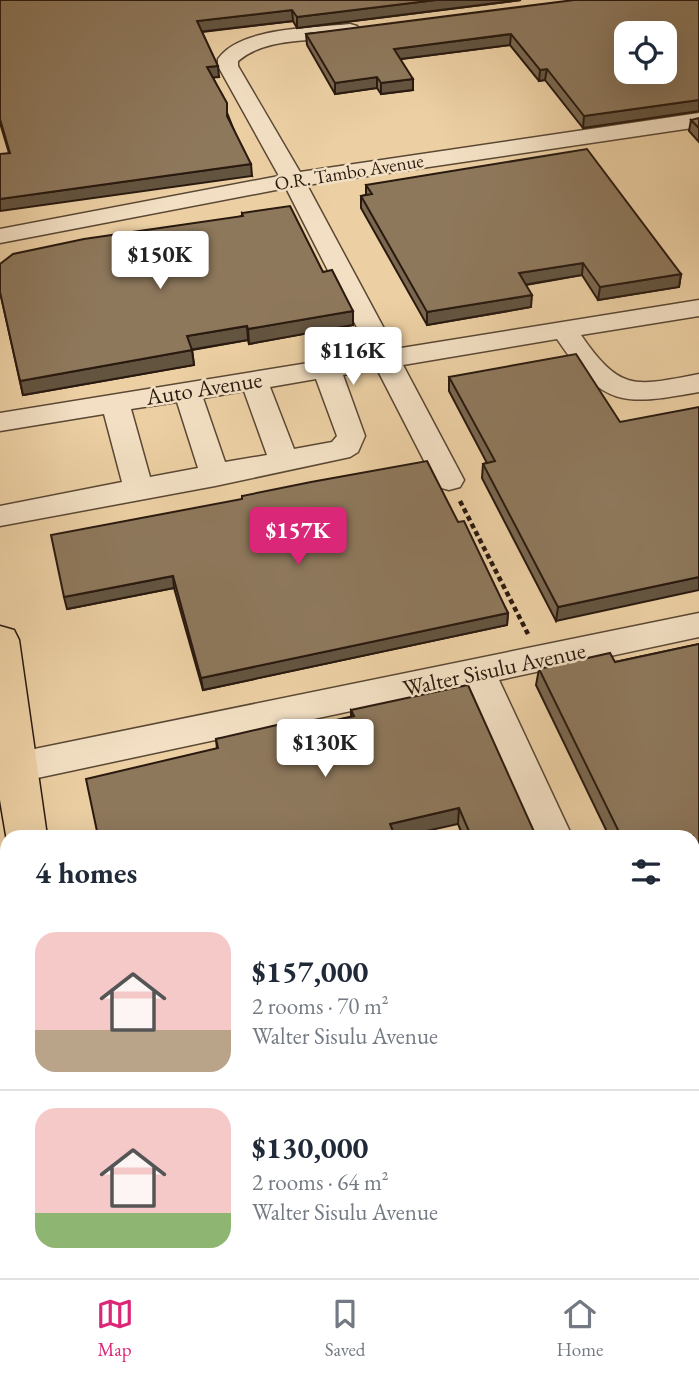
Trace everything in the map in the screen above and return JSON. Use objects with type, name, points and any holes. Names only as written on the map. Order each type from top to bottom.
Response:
[{"type":"highway","points":[[0,640],[8,769],[24,830]]},
{"type":"street","points":[[370,27],[245,47],[233,52],[228,66],[293,180],[449,480]]},
{"type":"street","name":"O.R. Tambo Avenue","points":[[0,236],[293,180],[699,120]]},
{"type":"street","name":"Auto Avenue","points":[[0,422],[699,308]]},
{"type":"street","points":[[565,331],[600,379],[618,390],[634,392],[699,383]]},
{"type":"street","points":[[0,516],[340,450],[351,441],[326,367]]},
{"type":"street","points":[[253,379],[284,462]]},
{"type":"street","points":[[187,391],[215,475]]},
{"type":"street","points":[[115,402],[139,490]]},
{"type":"street","name":"Walter Sisulu Avenue","points":[[8,769],[479,673],[699,625]]},
{"type":"street","points":[[479,673],[551,830]]},
{"type":"path","points":[[449,480],[541,660]]},
{"type":"building","points":[[0,0],[436,0],[297,17],[292,10],[197,21],[218,66],[207,67],[227,103],[227,116],[251,164],[0,199],[0,154],[10,153],[0,119]]},
{"type":"building","points":[[574,0],[699,0],[699,100],[584,116],[547,69],[540,70],[511,34],[394,49],[413,79],[381,83],[377,77],[335,83],[306,34]]},
{"type":"building","points":[[699,118],[699,128],[691,120]]},
{"type":"building","points":[[587,149],[681,274],[600,287],[583,263],[519,273],[532,295],[427,312],[361,196],[372,194],[366,185]]},
{"type":"building","points":[[290,206],[323,272],[332,270],[353,311],[248,329],[247,326],[187,336],[192,350],[20,381],[0,292],[0,264],[13,254],[84,239],[243,216],[242,213]]},
{"type":"building","points":[[576,354],[620,422],[699,407],[699,577],[558,607],[483,464],[495,461],[449,377]]},
{"type":"building","points":[[427,461],[458,522],[464,521],[508,613],[201,678],[173,576],[64,597],[51,535]]},
{"type":"building","points":[[699,644],[699,830],[618,830],[539,669],[610,653],[615,662]]},
{"type":"building","points":[[468,685],[533,830],[468,830],[459,808],[390,824],[392,830],[97,830],[86,779],[218,748],[216,739],[277,725],[279,733],[354,716],[351,710]]}]
